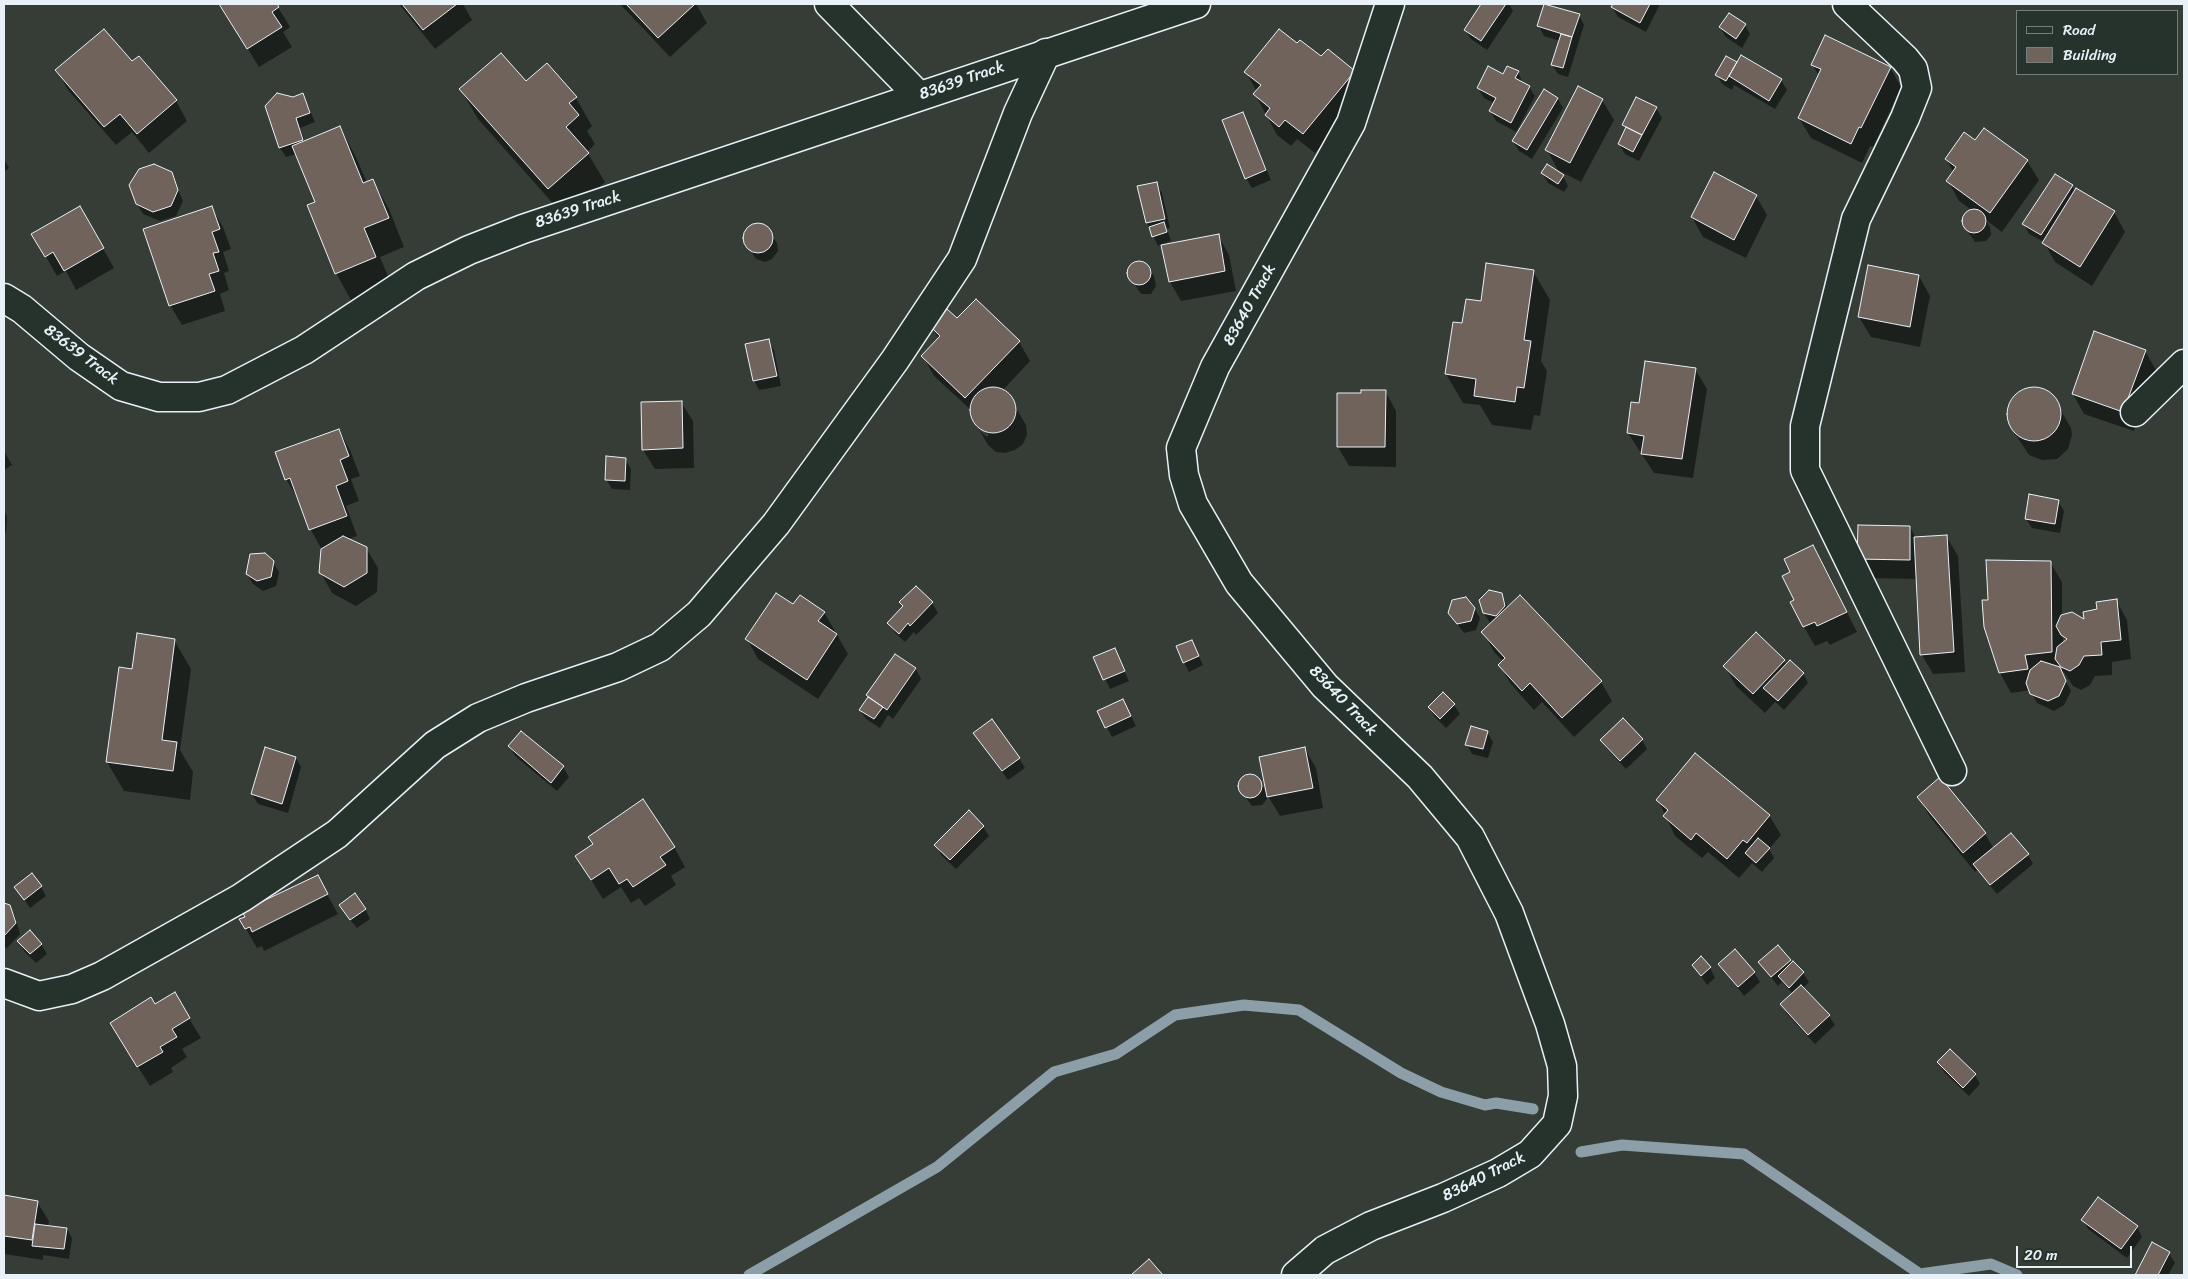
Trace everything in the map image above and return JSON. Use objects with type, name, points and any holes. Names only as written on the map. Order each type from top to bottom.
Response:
[{"type":"street","points":[[829,4],[919,96]]},
{"type":"street","name":"83639 Track","points":[[4,298],[22,309],[79,356],[121,386],[159,397],[199,397],[227,390],[304,350],[416,276],[469,250],[523,229],[1196,4]]},
{"type":"street","name":"83640 Track","points":[[1296,1275],[1324,1250],[1371,1226],[1443,1198],[1498,1173],[1530,1154],[1557,1124],[1563,1096],[1562,1066],[1550,1024],[1509,912],[1470,837],[1420,777],[1325,686],[1239,583],[1193,504],[1184,474],[1182,448],[1215,367],[1351,123],[1390,4]]},
{"type":"street","points":[[1846,4],[1905,59],[1913,69],[1916,88],[1905,118],[1856,219],[1805,426],[1805,470],[1952,771]]},
{"type":"street","points":[[4,983],[39,996],[72,989],[102,976],[241,898],[337,834],[435,744],[478,718],[526,698],[618,667],[652,651],[660,647],[699,614],[776,524],[896,360],[962,259],[1018,113],[1046,53]]},
{"type":"street","points":[[2135,412],[2184,364]]},
{"type":"building","points":[[219,4],[277,4],[279,7],[272,12],[282,27],[247,49]]},
{"type":"building","points":[[402,4],[457,4],[423,30]]},
{"type":"building","points":[[626,4],[695,4],[658,38]]},
{"type":"building","points":[[1481,4],[1506,4],[1481,41],[1464,30]]},
{"type":"building","points":[[1544,4],[1580,14],[1572,37],[1537,26]]},
{"type":"building","points":[[1613,4],[1650,4],[1640,23],[1611,7]]},
{"type":"building","points":[[1729,13],[1746,24],[1736,39],[1719,27]]},
{"type":"building","points":[[104,29],[132,61],[139,56],[177,100],[137,134],[120,114],[104,127],[55,70]]},
{"type":"building","points":[[1279,29],[1297,43],[1300,40],[1321,56],[1328,49],[1355,71],[1303,134],[1285,120],[1279,127],[1265,115],[1270,108],[1253,94],[1261,85],[1244,72]]},
{"type":"building","points":[[1561,34],[1572,37],[1563,68],[1551,65]]},
{"type":"building","points":[[1825,35],[1891,67],[1851,144],[1798,118],[1821,69],[1811,65]]},
{"type":"building","points":[[501,53],[526,81],[547,63],[577,97],[569,103],[579,115],[566,127],[589,153],[548,189],[459,89]]},
{"type":"building","points":[[1741,55],[1782,79],[1769,101],[1729,76]]},
{"type":"building","points":[[1726,56],[1737,62],[1726,81],[1715,75]]},
{"type":"building","points":[[1488,66],[1503,74],[1507,66],[1519,71],[1515,78],[1530,86],[1511,123],[1489,111],[1496,98],[1477,88]]},
{"type":"building","points":[[1578,86],[1603,99],[1570,163],[1545,150]]},
{"type":"building","points":[[1544,89],[1558,98],[1527,150],[1512,141]]},
{"type":"building","points":[[277,93],[293,97],[303,93],[310,113],[296,118],[303,140],[279,148],[265,106]]},
{"type":"building","points":[[1636,97],[1657,107],[1642,135],[1622,125]]},
{"type":"building","points":[[1243,112],[1266,170],[1245,179],[1222,120]]},
{"type":"building","points":[[340,126],[363,183],[373,179],[389,218],[364,228],[376,257],[335,274],[307,205],[315,202],[292,146]]},
{"type":"building","points":[[1626,127],[1642,135],[1633,152],[1618,144]]},
{"type":"building","points":[[1984,128],[2028,160],[1990,213],[1946,181],[1956,167],[1945,159],[1964,132],[1975,140]]},
{"type":"building","points":[[154,164],[172,172],[178,190],[171,206],[153,212],[136,204],[129,185],[139,169]]},
{"type":"building","points":[[1547,164],[1564,175],[1558,184],[1541,173]]},
{"type":"building","points":[[1714,172],[1757,195],[1734,240],[1691,217]]},
{"type":"building","points":[[2055,174],[2073,185],[2041,235],[2022,224]]},
{"type":"building","points":[[1157,182],[1165,219],[1146,223],[1137,186]]},
{"type":"building","points":[[2076,188],[2115,211],[2080,267],[2042,243]]},
{"type":"building","points":[[80,206],[104,248],[64,271],[53,252],[45,257],[31,234]]},
{"type":"building","points":[[212,206],[220,229],[212,232],[219,252],[213,253],[219,271],[209,274],[215,291],[169,306],[143,229]]},
{"type":"building","points":[[1974,209],[1983,212],[1986,221],[1983,230],[1974,233],[1965,230],[1962,221],[1965,212]]},
{"type":"building","points":[[1164,222],[1167,232],[1152,237],[1149,227]]},
{"type":"building","points":[[758,223],[768,228],[773,238],[768,248],[758,253],[748,248],[743,238],[748,228]]},
{"type":"building","points":[[1219,234],[1225,271],[1169,282],[1161,245]]},
{"type":"building","points":[[1139,261],[1148,264],[1151,273],[1148,282],[1139,285],[1130,282],[1127,273],[1130,264]]},
{"type":"building","points":[[1486,263],[1534,270],[1524,340],[1531,341],[1524,388],[1517,387],[1515,402],[1474,396],[1476,379],[1445,374],[1453,322],[1462,323],[1466,299],[1481,301]]},
{"type":"building","points":[[1868,265],[1919,275],[1910,327],[1858,317]]},
{"type":"building","points":[[976,299],[1020,341],[965,398],[921,356],[940,336],[931,327],[947,309],[957,318]]},
{"type":"building","points":[[2094,331],[2146,350],[2123,412],[2072,394]]},
{"type":"building","points":[[769,339],[777,376],[753,381],[745,344]]},
{"type":"building","points":[[1645,361],[1696,368],[1682,459],[1641,454],[1644,436],[1627,433],[1631,402],[1639,403]]},
{"type":"building","points":[[998,387],[1002,388],[1012,397],[1015,401],[1015,419],[1006,429],[998,433],[988,433],[980,429],[971,419],[970,405],[974,397],[984,388]]},
{"type":"building","points":[[2029,387],[2039,387],[2049,391],[2057,399],[2061,414],[2057,429],[2049,437],[2039,441],[2029,441],[2019,437],[2011,429],[2007,419],[2007,409],[2011,399],[2019,391]]},
{"type":"building","points":[[1361,390],[1386,390],[1385,447],[1337,447],[1337,393],[1361,393]]},
{"type":"building","points":[[682,401],[683,448],[642,450],[641,402]]},
{"type":"building","points":[[339,429],[349,456],[340,460],[348,481],[336,486],[347,516],[309,530],[290,478],[285,480],[275,452]]},
{"type":"building","points":[[606,456],[626,458],[625,481],[605,480]]},
{"type":"building","points":[[2029,494],[2059,500],[2055,524],[2025,519]]},
{"type":"building","points":[[1858,525],[1910,526],[1910,560],[1857,559]]},
{"type":"building","points":[[1947,535],[1954,652],[1920,655],[1914,537]]},
{"type":"building","points":[[343,536],[367,547],[367,573],[344,587],[319,573],[321,549]]},
{"type":"building","points":[[1813,545],[1847,612],[1817,626],[1815,622],[1803,627],[1790,602],[1794,600],[1782,576],[1790,572],[1784,559]]},
{"type":"building","points":[[265,553],[274,561],[271,577],[257,581],[246,574],[250,554]]},
{"type":"building","points":[[1986,560],[2051,561],[2052,652],[2025,655],[2028,669],[1999,673],[1984,627],[1982,600],[1988,600]]},
{"type":"building","points":[[916,586],[933,602],[910,626],[908,623],[899,634],[887,623],[903,606],[899,602]]},
{"type":"building","points":[[1489,590],[1502,593],[1505,606],[1496,616],[1483,613],[1479,600]]},
{"type":"building","points":[[776,593],[793,604],[800,595],[825,612],[818,621],[837,634],[807,680],[745,639]]},
{"type":"building","points":[[1520,595],[1602,681],[1562,718],[1530,683],[1522,691],[1498,665],[1505,658],[1481,632]]},
{"type":"building","points":[[1466,597],[1475,608],[1471,621],[1457,624],[1448,613],[1452,600]]},
{"type":"building","points":[[2117,599],[2121,640],[2101,642],[2102,655],[2084,656],[2079,665],[2070,671],[2061,667],[2055,659],[2057,647],[2067,639],[2061,635],[2056,626],[2061,615],[2072,612],[2084,619],[2083,612],[2097,609],[2096,602]]},
{"type":"building","points":[[1756,632],[1785,660],[1753,694],[1723,666]]},
{"type":"building","points":[[137,633],[175,639],[162,740],[177,742],[173,771],[106,762],[119,667],[132,669]]},
{"type":"building","points":[[1192,640],[1199,656],[1183,663],[1176,646]]},
{"type":"building","points":[[1115,648],[1125,671],[1103,680],[1093,657]]},
{"type":"building","points":[[895,654],[916,668],[887,710],[866,695]]},
{"type":"building","points":[[1790,660],[1804,673],[1778,701],[1763,688]]},
{"type":"building","points":[[2041,661],[2060,667],[2066,681],[2059,696],[2048,701],[2030,694],[2026,683],[2030,670]]},
{"type":"building","points":[[1443,692],[1455,704],[1440,719],[1428,707]]},
{"type":"building","points":[[868,697],[883,707],[874,719],[859,710]]},
{"type":"building","points":[[1123,699],[1131,716],[1105,728],[1097,711]]},
{"type":"building","points":[[1623,718],[1643,739],[1620,761],[1600,740]]},
{"type":"building","points":[[992,719],[1020,758],[1002,771],[973,733]]},
{"type":"building","points":[[1471,726],[1488,731],[1483,749],[1465,745]]},
{"type":"building","points":[[521,731],[564,766],[551,783],[508,746]]},
{"type":"building","points":[[265,747],[296,757],[282,804],[251,794]]},
{"type":"building","points":[[1305,747],[1313,788],[1267,797],[1259,757]]},
{"type":"building","points":[[1695,753],[1770,815],[1747,843],[1743,840],[1727,859],[1696,833],[1691,840],[1663,816],[1668,810],[1656,800]]},
{"type":"building","points":[[1250,774],[1258,778],[1262,786],[1258,794],[1250,798],[1242,794],[1238,786],[1242,778]]},
{"type":"building","points":[[1940,777],[1986,833],[1963,853],[1917,797]]},
{"type":"building","points":[[643,799],[675,847],[660,857],[666,865],[633,887],[627,879],[619,884],[609,868],[591,880],[575,856],[593,844],[588,837]]},
{"type":"building","points":[[969,810],[984,826],[950,860],[934,845]]},
{"type":"building","points":[[2011,833],[2029,854],[1990,885],[1973,864]]},
{"type":"building","points":[[1758,838],[1770,848],[1756,863],[1745,853]]},
{"type":"building","points":[[32,873],[42,886],[24,900],[14,887]]},
{"type":"building","points":[[318,875],[328,894],[252,932],[250,927],[245,929],[239,919],[245,917],[242,911]]},
{"type":"building","points":[[355,893],[366,909],[350,920],[339,905]]},
{"type":"building","points":[[4,903],[10,905],[16,923],[4,936]]},
{"type":"building","points":[[30,930],[42,944],[30,954],[17,941]]},
{"type":"building","points":[[1778,945],[1791,960],[1771,977],[1758,962]]},
{"type":"building","points":[[1735,949],[1755,972],[1738,987],[1718,964]]},
{"type":"building","points":[[1701,956],[1711,967],[1701,976],[1692,965]]},
{"type":"building","points":[[1793,961],[1804,972],[1789,988],[1778,976]]},
{"type":"building","points":[[1801,985],[1830,1015],[1808,1035],[1780,1004]]},
{"type":"building","points":[[175,992],[190,1018],[172,1029],[177,1037],[160,1047],[163,1052],[137,1067],[110,1023],[151,997],[155,1004]]},
{"type":"building","points":[[1950,1049],[1976,1074],[1963,1088],[1937,1062]]},
{"type":"building","points":[[4,1195],[38,1201],[32,1240],[4,1236]]},
{"type":"building","points":[[2098,1197],[2138,1226],[2121,1249],[2081,1220]]},
{"type":"building","points":[[35,1224],[67,1228],[64,1249],[32,1246]]},
{"type":"building","points":[[2152,1242],[2170,1252],[2158,1275],[2135,1275]]},
{"type":"building","points":[[1149,1259],[1163,1275],[1131,1275]]},
{"type":"waterway","points":[[749,1275],[937,1167],[1054,1072],[1116,1054],[1175,1015],[1244,1005],[1299,1010],[1401,1073],[1441,1092],[1485,1105],[1496,1103],[1533,1109]]},
{"type":"waterway","points":[[1581,1152],[1622,1145],[1744,1154],[1920,1274],[1991,1264],[2017,1275]]}]
